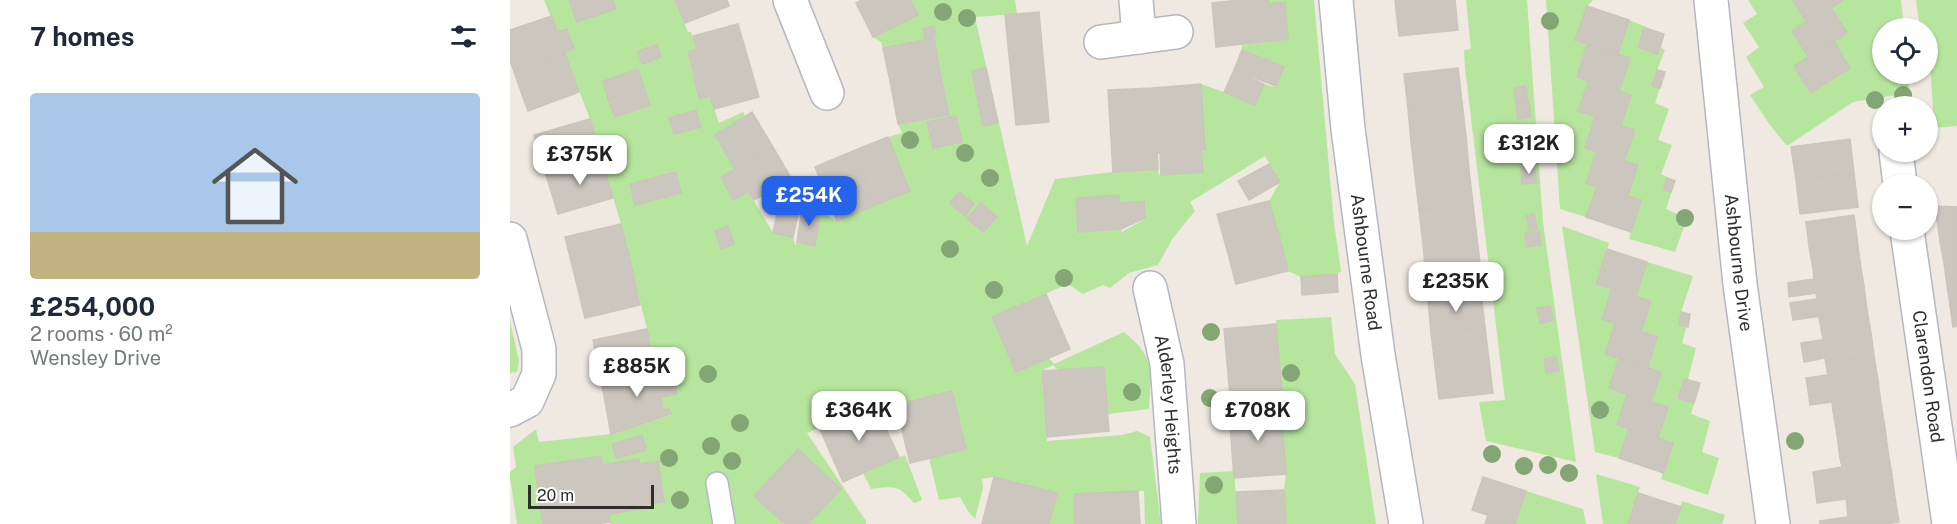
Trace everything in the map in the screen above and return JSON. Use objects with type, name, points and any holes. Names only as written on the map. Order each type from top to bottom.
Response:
[{"type":"street","points":[[790,0],[827,93]]},
{"type":"street","points":[[1136,0],[1139,37]]},
{"type":"street","name":"Ashbourne Road","points":[[1336,0],[1348,129],[1378,356],[1406,524]]},
{"type":"street","name":"Ashbourne Drive","points":[[1711,0],[1740,284],[1773,524]]},
{"type":"street","points":[[1101,42],[1176,32]]},
{"type":"street","points":[[510,239],[539,349],[539,374],[527,401],[510,410]]},
{"type":"street","name":"Clarendon Road","points":[[1908,240],[1949,524]]},
{"type":"street","name":"Alderley Heights","points":[[1150,288],[1167,364],[1179,524]]},
{"type":"lane","points":[[717,483],[724,524]]},
{"type":"green space","points":[[544,0],[675,0],[697,49],[688,53],[699,99],[710,96],[719,123],[743,112],[745,116],[715,135],[735,169],[721,178],[733,199],[748,191],[773,233],[793,237],[795,245],[797,242],[815,246],[820,212],[838,221],[888,137],[902,133],[898,124],[949,115],[934,38],[883,48],[881,42],[873,37],[917,15],[910,0],[1015,0],[1017,14],[975,17],[1027,246],[1055,179],[1158,169],[1159,175],[1203,172],[1201,150],[1205,150],[1201,84],[1255,105],[1264,84],[1275,87],[1284,67],[1242,50],[1242,45],[1288,39],[1285,2],[1269,4],[1268,0],[1314,0],[1334,223],[1341,271],[1337,274],[1301,277],[1288,271],[1269,201],[1280,182],[1265,156],[1190,202],[1195,211],[1173,238],[1158,265],[1129,273],[1110,288],[1103,285],[1083,294],[1068,284],[992,317],[1054,364],[1124,332],[1142,350],[1149,366],[1149,409],[1108,414],[1104,367],[1058,370],[1053,365],[1041,371],[1047,441],[1122,435],[1137,431],[1150,437],[1161,524],[1145,524],[1144,491],[1074,494],[1075,524],[1049,524],[1057,493],[994,477],[982,479],[983,488],[975,519],[960,497],[939,500],[929,458],[966,448],[952,391],[896,405],[881,396],[874,402],[807,433],[866,524],[808,524],[841,489],[798,449],[754,496],[785,524],[734,524],[725,474],[706,476],[713,524],[610,524],[609,514],[647,508],[646,504],[664,502],[658,461],[639,464],[638,459],[602,465],[600,456],[535,466],[543,524],[517,524],[510,477],[510,472],[516,467],[513,447],[536,429],[539,442],[611,434],[671,415],[669,408],[663,410],[661,397],[676,394],[672,369],[655,371],[621,224],[590,119],[564,52],[574,48],[567,29],[557,32]],"holes":[[[1119,195],[1119,203],[1144,201],[1145,219],[1122,232],[1121,229],[1078,232],[1076,198]]]},
{"type":"green space","points":[[1466,0],[1527,0],[1543,222],[1576,462],[1486,441],[1479,402],[1505,400],[1465,68],[1464,50],[1471,49]]},
{"type":"green space","points":[[1546,0],[1593,0],[1587,6],[1575,40],[1587,45],[1577,77],[1589,81],[1579,111],[1595,117],[1585,148],[1597,152],[1586,182],[1597,186],[1586,217],[1560,209]]},
{"type":"green space","points":[[1748,0],[1793,0],[1807,23],[1811,92],[1850,68],[1834,42],[1847,33],[1831,7],[1843,0],[1901,0],[1903,18],[1872,18],[1872,84],[1909,84],[1909,93],[1872,96],[1872,99],[1853,102],[1787,146],[1750,95],[1764,87],[1746,57],[1759,47],[1743,23],[1757,14]]},
{"type":"green space","points":[[1916,0],[1957,0],[1957,126],[1938,128],[1938,96],[1932,96],[1931,84],[1938,84],[1938,18],[1919,18]]},
{"type":"green space","points":[[1629,20],[1664,34],[1660,47],[1665,50],[1657,70],[1665,72],[1655,103],[1669,109],[1658,140],[1672,145],[1661,174],[1675,181],[1666,209],[1687,218],[1675,252],[1629,239],[1641,200],[1628,196],[1624,161],[1635,130],[1621,125],[1631,95],[1619,91],[1630,58],[1618,54]]},
{"type":"green space","points":[[1562,226],[1609,243],[1596,284],[1612,289],[1602,319],[1615,323],[1619,358],[1609,388],[1627,394],[1617,425],[1629,429],[1619,458],[1595,452]]},
{"type":"green space","points":[[1647,262],[1693,276],[1681,312],[1690,314],[1682,343],[1696,348],[1688,379],[1700,383],[1691,414],[1710,421],[1702,452],[1719,458],[1708,495],[1661,479],[1673,443],[1658,438],[1667,408],[1651,402],[1661,372],[1648,367],[1657,338],[1641,332],[1651,301],[1636,296]]},
{"type":"green space","points":[[1331,317],[1335,354],[1355,384],[1376,524],[1286,524],[1284,490],[1286,474],[1276,320]]},
{"type":"green space","points":[[510,321],[519,361],[517,372],[510,373]]},
{"type":"green space","points":[[905,455],[922,500],[914,503],[896,488],[871,489],[863,473]]},
{"type":"green space","points":[[1234,471],[1238,524],[1198,524],[1200,473]]},
{"type":"green space","points":[[1596,474],[1640,487],[1628,524],[1603,524]]},
{"type":"green space","points":[[1526,491],[1583,509],[1586,524],[1515,524]]},
{"type":"green space","points":[[1682,501],[1725,515],[1722,524],[1675,524]]},
{"type":"building","points":[[569,0],[613,0],[616,9],[577,22]]},
{"type":"building","points":[[675,0],[727,0],[729,6],[685,23]]},
{"type":"building","points":[[862,0],[910,0],[918,15],[873,37],[856,3]]},
{"type":"building","points":[[1268,0],[1269,4],[1285,2],[1288,39],[1216,47],[1212,3]]},
{"type":"building","points":[[1395,0],[1455,0],[1458,30],[1399,36]]},
{"type":"building","points":[[1793,0],[1843,0],[1807,23]]},
{"type":"building","points":[[1587,6],[1629,20],[1618,54],[1575,40]]},
{"type":"building","points":[[1831,7],[1847,33],[1809,58],[1792,31]]},
{"type":"building","points":[[1039,12],[1049,122],[1016,125],[1005,15]]},
{"type":"building","points":[[552,16],[557,32],[567,29],[574,49],[514,72],[510,60],[510,30]]},
{"type":"building","points":[[738,24],[749,62],[695,78],[688,52],[697,49],[693,36]]},
{"type":"building","points":[[934,26],[936,36],[925,38],[923,29]]},
{"type":"building","points":[[1644,28],[1664,34],[1658,54],[1638,47]]},
{"type":"building","points":[[934,38],[941,77],[891,86],[883,48]]},
{"type":"building","points":[[1834,42],[1850,68],[1811,93],[1794,66]]},
{"type":"building","points":[[657,45],[661,57],[642,64],[638,51]]},
{"type":"building","points":[[1587,45],[1630,58],[1619,91],[1577,77]]},
{"type":"building","points":[[1242,50],[1284,67],[1276,86],[1234,70]]},
{"type":"building","points":[[565,54],[579,92],[528,111],[514,72]]},
{"type":"building","points":[[749,62],[759,97],[714,109],[710,96],[699,99],[694,78]]},
{"type":"building","points":[[986,68],[998,123],[983,126],[972,71]]},
{"type":"building","points":[[1458,68],[1462,102],[1408,108],[1404,74]]},
{"type":"building","points":[[638,69],[644,88],[608,99],[603,81]]},
{"type":"building","points":[[1234,70],[1264,84],[1255,105],[1224,92]]},
{"type":"building","points":[[1657,70],[1665,72],[1660,88],[1652,86]]},
{"type":"building","points":[[941,77],[949,115],[898,124],[891,86]]},
{"type":"building","points":[[1589,81],[1631,95],[1621,125],[1578,111]]},
{"type":"building","points":[[1201,84],[1205,150],[1201,150],[1203,172],[1161,175],[1160,153],[1157,153],[1153,88]]},
{"type":"building","points":[[1526,86],[1528,101],[1516,103],[1514,88]]},
{"type":"building","points":[[644,88],[650,105],[615,117],[608,99]]},
{"type":"building","points":[[1153,88],[1158,169],[1113,172],[1108,90]]},
{"type":"building","points":[[1528,101],[1531,117],[1518,119],[1516,104]]},
{"type":"building","points":[[1462,102],[1466,136],[1411,142],[1408,108]]},
{"type":"building","points":[[696,110],[701,127],[674,134],[669,118]]},
{"type":"building","points":[[752,112],[773,147],[735,169],[715,135]]},
{"type":"building","points":[[956,116],[962,142],[933,148],[927,122]]},
{"type":"building","points":[[1595,117],[1635,130],[1624,161],[1585,148]]},
{"type":"building","points":[[590,119],[601,158],[546,175],[534,135]]},
{"type":"building","points":[[1531,133],[1532,149],[1519,150],[1517,135]]},
{"type":"building","points":[[1466,136],[1469,170],[1415,176],[1411,142]]},
{"type":"building","points":[[888,137],[910,191],[875,205],[853,151]]},
{"type":"building","points":[[1850,139],[1854,173],[1796,180],[1791,147]]},
{"type":"building","points":[[773,147],[791,178],[754,200],[748,191],[733,200],[721,177]]},
{"type":"building","points":[[853,151],[875,205],[837,221],[815,167]]},
{"type":"building","points":[[1597,152],[1638,165],[1628,196],[1586,183]]},
{"type":"building","points":[[601,158],[613,198],[558,214],[546,175]]},
{"type":"building","points":[[1269,164],[1280,182],[1249,200],[1238,181]]},
{"type":"building","points":[[1535,166],[1537,183],[1522,184],[1521,167]]},
{"type":"building","points":[[1469,170],[1473,204],[1419,210],[1415,176]]},
{"type":"building","points":[[676,172],[681,193],[635,205],[630,184]]},
{"type":"building","points":[[1854,173],[1858,207],[1800,214],[1796,180]]},
{"type":"building","points":[[1667,178],[1675,181],[1671,192],[1664,190]]},
{"type":"building","points":[[1597,186],[1641,200],[1631,232],[1586,217]]},
{"type":"building","points":[[782,188],[803,192],[793,237],[773,233]]},
{"type":"building","points":[[959,192],[974,204],[965,216],[950,203]]},
{"type":"building","points":[[1119,195],[1119,203],[1144,201],[1145,218],[1121,229],[1078,232],[1076,198]]},
{"type":"building","points":[[1269,201],[1279,235],[1227,250],[1217,214]]},
{"type":"building","points":[[981,203],[997,217],[983,232],[967,219]]},
{"type":"building","points":[[1473,204],[1477,238],[1423,244],[1419,210]]},
{"type":"building","points":[[1938,206],[1957,207],[1957,239],[1940,241]]},
{"type":"building","points":[[802,209],[820,212],[815,246],[797,242]]},
{"type":"building","points":[[1534,214],[1537,229],[1529,230],[1526,216]]},
{"type":"building","points":[[1854,215],[1857,238],[1809,246],[1806,222]]},
{"type":"building","points":[[621,224],[631,264],[575,277],[565,237]]},
{"type":"building","points":[[728,226],[734,244],[721,249],[715,231]]},
{"type":"building","points":[[1539,231],[1541,245],[1527,247],[1525,233]]},
{"type":"building","points":[[1279,235],[1288,271],[1236,284],[1227,250]]},
{"type":"building","points":[[1477,238],[1481,272],[1426,278],[1423,244]]},
{"type":"building","points":[[1857,238],[1860,262],[1813,269],[1809,246]]},
{"type":"building","points":[[1957,239],[1957,261],[1944,263],[1940,241]]},
{"type":"building","points":[[1607,249],[1647,262],[1636,296],[1596,284]]},
{"type":"building","points":[[1957,261],[1957,283],[1947,285],[1944,263]]},
{"type":"building","points":[[1860,262],[1864,286],[1789,297],[1788,283],[1814,279],[1813,269]]},
{"type":"building","points":[[631,264],[640,305],[585,318],[575,277]]},
{"type":"building","points":[[1337,274],[1338,292],[1302,295],[1301,277]]},
{"type":"building","points":[[1957,283],[1957,304],[1950,305],[1947,285]]},
{"type":"building","points":[[1864,286],[1867,310],[1793,320],[1790,303],[1817,299],[1816,293]]},
{"type":"building","points":[[1612,289],[1651,301],[1641,332],[1602,319]]},
{"type":"building","points":[[1481,293],[1485,327],[1431,333],[1428,300]]},
{"type":"building","points":[[1046,294],[1070,349],[1016,372],[992,317]]},
{"type":"building","points":[[1957,304],[1957,326],[1953,327],[1950,305]]},
{"type":"building","points":[[1550,306],[1553,321],[1540,323],[1537,308]]},
{"type":"building","points":[[1867,310],[1871,333],[1823,340],[1819,317]]},
{"type":"building","points":[[1681,312],[1690,314],[1688,327],[1679,325]]},
{"type":"building","points":[[1615,323],[1657,337],[1648,367],[1605,354]]},
{"type":"building","points":[[1276,324],[1282,392],[1230,396],[1224,329]]},
{"type":"building","points":[[1485,327],[1489,360],[1435,366],[1431,333]]},
{"type":"building","points":[[647,329],[655,371],[601,380],[593,340]]},
{"type":"building","points":[[1871,333],[1874,356],[1826,364],[1825,358],[1804,362],[1801,343]]},
{"type":"building","points":[[1874,356],[1878,380],[1808,390],[1806,378],[1828,375],[1826,364]]},
{"type":"building","points":[[1556,357],[1559,371],[1546,373],[1544,359]]},
{"type":"building","points":[[1619,358],[1661,372],[1651,402],[1609,388]]},
{"type":"building","points":[[1489,360],[1493,393],[1439,399],[1435,366]]},
{"type":"building","points":[[1104,367],[1109,431],[1047,437],[1042,371]]},
{"type":"building","points":[[672,369],[677,394],[661,397],[663,410],[669,408],[671,414],[611,434],[601,380]]},
{"type":"building","points":[[1684,379],[1700,383],[1694,403],[1678,398]]},
{"type":"building","points":[[1878,380],[1881,404],[1833,411],[1832,402],[1810,405],[1808,390]]},
{"type":"building","points":[[952,391],[966,449],[910,463],[896,405]]},
{"type":"building","points":[[1627,394],[1668,407],[1658,438],[1617,425]]},
{"type":"building","points":[[874,402],[899,457],[843,482],[819,427]]},
{"type":"building","points":[[1881,404],[1885,428],[1837,435],[1833,411]]},
{"type":"building","points":[[1281,406],[1286,474],[1234,478],[1229,410]]},
{"type":"building","points":[[1885,428],[1888,451],[1840,458],[1837,435]]},
{"type":"building","points":[[1629,429],[1673,443],[1664,473],[1619,458]]},
{"type":"building","points":[[642,435],[646,450],[616,458],[612,444]]},
{"type":"building","points":[[798,449],[841,489],[808,524],[785,524],[754,496]]},
{"type":"building","points":[[1888,451],[1892,475],[1815,486],[1813,472],[1842,467],[1840,458]]},
{"type":"building","points":[[601,456],[602,465],[639,459],[639,464],[658,461],[661,481],[539,499],[535,466]]},
{"type":"building","points":[[1892,475],[1895,498],[1847,505],[1846,499],[1817,503],[1815,486]]},
{"type":"building","points":[[994,477],[1057,493],[1049,524],[982,524]]},
{"type":"building","points":[[1483,477],[1526,491],[1515,524],[1472,510]]},
{"type":"building","points":[[661,481],[664,502],[646,504],[647,508],[609,514],[610,522],[543,524],[539,499]]},
{"type":"building","points":[[1284,490],[1286,524],[1238,524],[1236,492]]},
{"type":"building","points":[[1138,491],[1140,524],[1075,524],[1074,494]]},
{"type":"building","points":[[1638,493],[1681,507],[1675,524],[1628,524]]},
{"type":"building","points":[[1895,498],[1899,522],[1820,524],[1820,521],[1848,517],[1847,505]]},
{"type":"building","points":[[1488,515],[1515,524],[1485,524]]}]
